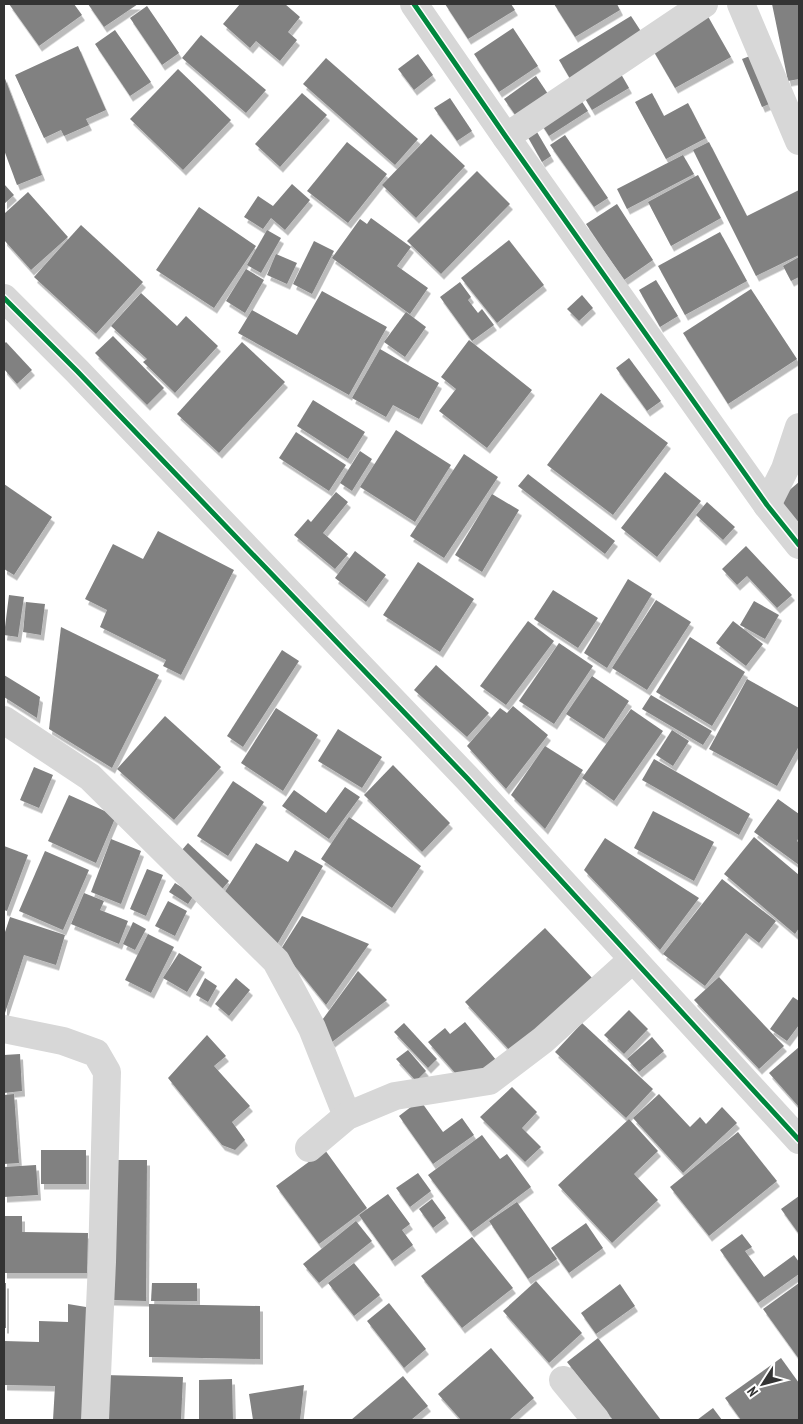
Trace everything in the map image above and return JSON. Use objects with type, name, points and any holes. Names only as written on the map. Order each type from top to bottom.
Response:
[{"type":"street","points":[[414,4],[766,505],[799,545]]},
{"type":"street","points":[[506,136],[704,4]]},
{"type":"street","points":[[741,4],[799,141]]},
{"type":"street","points":[[4,298],[460,771],[799,1140]]},
{"type":"street","points":[[766,505],[785,469],[799,427]]},
{"type":"street","points":[[4,720],[90,777],[276,961],[312,1028],[346,1116]]},
{"type":"street","points":[[309,1148],[346,1116],[395,1096],[489,1081],[543,1040],[633,959]]},
{"type":"street","points":[[4,1029],[63,1042],[96,1052],[107,1072],[102,1262],[95,1420]]},
{"type":"street","points":[[563,1380],[596,1420]]},
{"type":"building","points":[[9,4],[74,4],[82,15],[39,46]]},
{"type":"building","points":[[88,4],[138,4],[104,27]]},
{"type":"building","points":[[240,4],[285,4],[300,17],[288,32],[297,40],[280,61],[256,41],[250,48],[223,24]]},
{"type":"building","points":[[445,4],[511,4],[515,10],[468,39]]},
{"type":"building","points":[[554,4],[617,4],[620,10],[575,37]]},
{"type":"building","points":[[772,4],[799,4],[799,79],[788,81]]},
{"type":"building","points":[[147,6],[179,53],[162,65],[130,18]]},
{"type":"building","points":[[706,13],[731,57],[675,88],[650,45]]},
{"type":"building","points":[[631,16],[644,36],[572,82],[559,60]]},
{"type":"building","points":[[513,28],[538,66],[499,92],[474,54]]},
{"type":"building","points":[[115,30],[151,82],[130,96],[95,44]]},
{"type":"building","points":[[201,35],[266,90],[246,113],[182,58]]},
{"type":"building","points":[[78,46],[106,110],[86,119],[89,125],[64,136],[61,130],[44,138],[15,75]]},
{"type":"building","points":[[758,53],[779,100],[762,107],[742,59]]},
{"type":"building","points":[[418,54],[433,75],[414,90],[398,69]]},
{"type":"building","points":[[326,58],[418,139],[395,165],[303,84]]},
{"type":"building","points":[[178,69],[231,120],[183,170],[130,119]]},
{"type":"building","points":[[621,74],[629,88],[592,110],[584,97]]},
{"type":"building","points":[[4,76],[42,175],[17,185],[4,150]]},
{"type":"building","points":[[536,76],[548,94],[516,116],[504,99]]},
{"type":"building","points":[[302,93],[327,115],[280,167],[255,144]]},
{"type":"building","points":[[652,93],[664,116],[688,103],[706,138],[666,159],[635,102]]},
{"type":"building","points":[[579,97],[588,111],[549,136],[540,122]]},
{"type":"building","points":[[450,98],[472,131],[457,141],[434,108]]},
{"type":"building","points":[[534,127],[551,156],[542,162],[525,132]]},
{"type":"building","points":[[431,134],[465,166],[416,218],[382,185]]},
{"type":"building","points":[[565,135],[608,198],[594,207],[550,145]]},
{"type":"building","points":[[347,142],[387,174],[348,223],[307,191]]},
{"type":"building","points":[[709,142],[747,216],[799,190],[799,255],[756,276],[693,150]]},
{"type":"building","points":[[683,155],[694,174],[627,209],[617,189]]},
{"type":"building","points":[[477,171],[510,204],[441,274],[407,241]]},
{"type":"building","points":[[698,175],[721,218],[671,246],[648,202]]},
{"type":"building","points":[[4,184],[14,195],[4,204]]},
{"type":"building","points":[[292,184],[310,200],[285,230],[271,218],[263,229],[244,217],[258,196],[273,206]]},
{"type":"building","points":[[28,192],[68,237],[31,270],[4,240],[4,214]]},
{"type":"building","points":[[617,204],[653,260],[624,280],[586,224]]},
{"type":"building","points":[[199,207],[256,246],[214,308],[156,270]]},
{"type":"building","points":[[371,218],[411,247],[397,266],[428,288],[410,314],[332,258],[360,219],[367,224]]},
{"type":"building","points":[[81,225],[143,282],[96,334],[34,277]]},
{"type":"building","points":[[267,230],[281,238],[261,273],[247,265]]},
{"type":"building","points":[[720,232],[747,281],[685,315],[658,266]]},
{"type":"building","points":[[509,240],[544,285],[497,323],[461,278]]},
{"type":"building","points":[[314,241],[334,251],[312,294],[293,284]]},
{"type":"building","points":[[276,254],[297,263],[287,284],[267,275]]},
{"type":"building","points":[[799,257],[799,277],[791,281],[783,266]]},
{"type":"building","points":[[246,269],[264,280],[245,313],[226,301]]},
{"type":"building","points":[[656,280],[678,316],[660,327],[639,290]]},
{"type":"building","points":[[460,282],[471,297],[468,300],[478,313],[482,309],[494,325],[472,341],[440,297]]},
{"type":"building","points":[[751,289],[797,359],[728,404],[683,333]]},
{"type":"building","points":[[322,291],[387,327],[349,395],[238,333],[252,310],[297,335]]},
{"type":"building","points":[[141,293],[177,326],[186,316],[218,346],[175,393],[143,362],[147,359],[111,326]]},
{"type":"building","points":[[582,295],[593,308],[579,321],[567,309]]},
{"type":"building","points":[[406,312],[426,327],[405,357],[384,342]]},
{"type":"building","points":[[113,336],[164,388],[147,405],[95,353]]},
{"type":"building","points":[[469,340],[532,390],[487,448],[439,411],[456,389],[441,377]]},
{"type":"building","points":[[6,342],[32,370],[17,384],[4,369],[4,344]]},
{"type":"building","points":[[242,342],[285,382],[219,453],[177,414]]},
{"type":"building","points":[[380,349],[439,383],[419,419],[393,405],[386,417],[352,398]]},
{"type":"building","points":[[629,358],[661,401],[647,411],[616,368]]},
{"type":"building","points":[[601,393],[668,443],[613,515],[547,465]]},
{"type":"building","points":[[313,400],[365,432],[348,459],[297,426]]},
{"type":"building","points":[[396,430],[451,465],[415,522],[360,487]]},
{"type":"building","points":[[296,432],[346,465],[329,491],[279,458]]},
{"type":"building","points":[[360,451],[372,459],[352,491],[340,483]]},
{"type":"building","points":[[464,454],[498,477],[444,558],[410,536]]},
{"type":"building","points":[[665,472],[701,501],[657,557],[621,528]]},
{"type":"building","points":[[528,474],[615,541],[605,554],[518,486]]},
{"type":"building","points":[[799,482],[799,536],[773,504]]},
{"type":"building","points":[[4,484],[52,517],[14,575],[4,569]]},
{"type":"building","points":[[336,492],[348,502],[323,533],[348,554],[335,569],[294,535],[308,519],[311,522]]},
{"type":"building","points":[[492,494],[519,510],[482,572],[455,555]]},
{"type":"building","points":[[707,502],[735,527],[723,540],[696,515]]},
{"type":"building","points":[[158,531],[234,570],[181,675],[163,666],[166,660],[100,627],[107,610],[85,599],[113,544],[143,559]]},
{"type":"building","points":[[746,546],[792,595],[777,608],[747,576],[737,585],[722,569]]},
{"type":"building","points":[[355,551],[386,575],[366,602],[335,578]]},
{"type":"building","points":[[418,562],[474,599],[440,652],[383,615]]},
{"type":"building","points":[[628,579],[652,594],[607,668],[584,653]]},
{"type":"building","points":[[553,590],[598,618],[578,648],[534,619]]},
{"type":"building","points":[[9,595],[24,597],[18,637],[4,635]]},
{"type":"building","points":[[656,600],[691,622],[647,690],[612,668]]},
{"type":"building","points":[[754,601],[779,615],[765,639],[740,625]]},
{"type":"building","points":[[26,602],[45,604],[41,635],[23,632]]},
{"type":"building","points":[[528,621],[554,641],[506,705],[480,686]]},
{"type":"building","points":[[733,621],[763,644],[746,666],[716,643]]},
{"type":"building","points":[[61,627],[159,675],[112,768],[49,729]]},
{"type":"building","points":[[690,637],[745,672],[712,726],[656,692]]},
{"type":"building","points":[[559,643],[593,666],[554,724],[519,701]]},
{"type":"building","points":[[282,650],[299,661],[243,747],[227,736]]},
{"type":"building","points":[[436,665],[489,713],[467,737],[414,690]]},
{"type":"building","points":[[4,675],[40,697],[37,718],[4,697]]},
{"type":"building","points":[[592,676],[629,701],[604,739],[566,714]]},
{"type":"building","points":[[747,679],[799,708],[799,746],[777,786],[709,749]]},
{"type":"building","points":[[651,695],[712,731],[703,745],[642,709]]},
{"type":"building","points":[[513,706],[548,735],[506,789],[467,746],[500,708],[507,713]]},
{"type":"building","points":[[276,708],[318,735],[283,791],[241,763]]},
{"type":"building","points":[[631,709],[663,731],[614,801],[582,778]]},
{"type":"building","points":[[165,716],[221,767],[174,820],[117,769]]},
{"type":"building","points":[[338,729],[382,757],[362,788],[318,761]]},
{"type":"building","points":[[672,730],[689,741],[673,766],[656,755]]},
{"type":"building","points":[[545,746],[583,770],[545,829],[511,795]]},
{"type":"building","points":[[654,759],[750,814],[739,835],[642,780]]},
{"type":"building","points":[[393,765],[450,823],[422,852],[364,795]]},
{"type":"building","points":[[34,767],[53,775],[39,808],[20,800]]},
{"type":"building","points":[[233,781],[264,802],[228,856],[197,836]]},
{"type":"building","points":[[345,787],[360,797],[329,839],[282,806],[294,790],[326,813]]},
{"type":"building","points":[[69,795],[116,816],[96,863],[48,841]]},
{"type":"building","points":[[778,799],[799,814],[799,837],[797,841],[799,843],[799,865],[754,832]]},
{"type":"building","points":[[653,811],[714,842],[694,881],[634,848]]},
{"type":"building","points":[[349,817],[421,866],[392,908],[321,859]]},
{"type":"building","points":[[754,837],[799,875],[799,928],[795,934],[724,874]]},
{"type":"building","points":[[605,838],[699,898],[660,950],[584,870]]},
{"type":"building","points":[[111,839],[141,851],[121,904],[91,892]]},
{"type":"building","points":[[188,843],[229,881],[217,895],[175,858]]},
{"type":"building","points":[[256,843],[288,862],[295,850],[323,866],[276,946],[221,898]]},
{"type":"building","points":[[4,846],[28,855],[7,911],[4,910]]},
{"type":"building","points":[[45,851],[89,870],[63,930],[19,911]]},
{"type":"building","points":[[147,869],[163,875],[146,916],[130,909]]},
{"type":"building","points":[[722,879],[776,921],[759,943],[746,933],[705,986],[663,954]]},
{"type":"building","points":[[175,883],[194,895],[188,904],[169,892]]},
{"type":"building","points":[[84,893],[104,901],[100,910],[128,921],[119,944],[71,924]]},
{"type":"building","points":[[168,901],[187,911],[175,936],[155,926]]},
{"type":"building","points":[[302,916],[369,944],[326,1005],[281,949]]},
{"type":"building","points":[[10,917],[65,935],[56,965],[24,955],[4,1016],[4,935]]},
{"type":"building","points":[[133,922],[146,929],[135,950],[123,944]]},
{"type":"building","points":[[545,928],[594,980],[514,1055],[465,1002]]},
{"type":"building","points":[[148,934],[174,947],[151,993],[125,980]]},
{"type":"building","points":[[179,953],[202,967],[187,992],[163,978]]},
{"type":"building","points":[[358,971],[387,1000],[332,1042],[320,1023]]},
{"type":"building","points":[[719,977],[784,1046],[759,1069],[694,1000]]},
{"type":"building","points":[[205,978],[217,986],[208,1002],[196,995]]},
{"type":"building","points":[[236,978],[250,990],[229,1016],[215,1004]]},
{"type":"building","points":[[793,997],[799,1001],[799,1025],[787,1041],[770,1029]]},
{"type":"building","points":[[629,1010],[648,1029],[624,1054],[604,1035]]},
{"type":"building","points":[[465,1022],[501,1066],[456,1074],[428,1042],[445,1028],[450,1034]]},
{"type":"building","points":[[404,1023],[437,1059],[428,1068],[394,1032]]},
{"type":"building","points":[[582,1023],[653,1089],[626,1118],[555,1052]]},
{"type":"building","points":[[207,1035],[226,1056],[214,1066],[250,1106],[232,1122],[245,1140],[235,1150],[222,1145],[168,1078]]},
{"type":"building","points":[[652,1037],[664,1051],[639,1072],[627,1059]]},
{"type":"building","points":[[799,1047],[799,1107],[769,1073]]},
{"type":"building","points":[[408,1050],[426,1071],[416,1081],[396,1059]]},
{"type":"building","points":[[20,1054],[22,1091],[4,1093],[4,1055]]},
{"type":"building","points":[[512,1087],[537,1112],[522,1128],[541,1147],[525,1162],[480,1117]]},
{"type":"building","points":[[14,1094],[19,1163],[4,1164],[4,1095]]},
{"type":"building","points":[[659,1094],[690,1127],[700,1117],[706,1124],[722,1107],[737,1123],[683,1173],[633,1118]]},
{"type":"building","points":[[420,1100],[443,1132],[462,1118],[474,1135],[433,1164],[399,1116]]},
{"type":"building","points":[[629,1119],[658,1151],[634,1174],[658,1200],[612,1243],[558,1185]]},
{"type":"building","points":[[738,1132],[777,1181],[709,1236],[670,1187]]},
{"type":"building","points":[[482,1135],[500,1159],[507,1154],[531,1187],[471,1232],[428,1175]]},
{"type":"building","points":[[41,1150],[86,1150],[86,1184],[41,1184]]},
{"type":"building","points":[[325,1150],[367,1208],[319,1244],[276,1186]]},
{"type":"building","points":[[111,1160],[147,1160],[146,1301],[110,1300]]},
{"type":"building","points":[[36,1165],[38,1195],[4,1197],[4,1167]]},
{"type":"building","points":[[418,1173],[431,1191],[410,1207],[396,1188]]},
{"type":"building","points":[[388,1194],[410,1224],[402,1230],[413,1245],[392,1261],[359,1215]]},
{"type":"building","points":[[799,1196],[799,1234],[781,1209]]},
{"type":"building","points":[[432,1199],[446,1218],[433,1228],[419,1209]]},
{"type":"building","points":[[517,1202],[557,1259],[528,1279],[489,1221]]},
{"type":"building","points":[[4,1216],[22,1216],[22,1232],[88,1233],[87,1273],[4,1273]]},
{"type":"building","points":[[356,1221],[372,1241],[319,1283],[303,1264]]},
{"type":"building","points":[[586,1223],[603,1248],[569,1273],[551,1248]]},
{"type":"building","points":[[742,1234],[752,1247],[745,1251],[764,1277],[794,1255],[799,1262],[799,1274],[758,1303],[720,1250]]},
{"type":"building","points":[[472,1237],[513,1288],[462,1328],[421,1276]]},
{"type":"building","points":[[354,1263],[380,1295],[354,1316],[328,1283]]},
{"type":"building","points":[[536,1281],[582,1333],[549,1363],[503,1311]]},
{"type":"building","points":[[4,1283],[6,1283],[6,1328],[4,1328]]},
{"type":"building","points":[[152,1283],[197,1283],[197,1301],[151,1301]]},
{"type":"building","points":[[799,1283],[799,1359],[763,1309]]},
{"type":"building","points":[[620,1284],[635,1306],[596,1334],[581,1313]]},
{"type":"building","points":[[389,1303],[426,1349],[404,1368],[367,1321]]},
{"type":"building","points":[[68,1304],[92,1308],[86,1420],[53,1420],[55,1386],[4,1385],[4,1341],[39,1342],[39,1321],[68,1322]]},
{"type":"building","points":[[149,1304],[260,1306],[260,1359],[149,1357]]},
{"type":"building","points":[[598,1338],[661,1420],[613,1420],[567,1362]]},
{"type":"building","points":[[491,1348],[534,1398],[509,1420],[461,1420],[438,1394]]},
{"type":"building","points":[[781,1358],[799,1383],[799,1420],[741,1420],[725,1398]]},
{"type":"building","points":[[104,1375],[183,1377],[181,1420],[101,1420]]},
{"type":"building","points":[[403,1376],[428,1406],[411,1420],[351,1420]]},
{"type":"building","points":[[232,1379],[233,1420],[199,1420],[199,1380]]},
{"type":"building","points":[[304,1385],[300,1420],[253,1420],[249,1394]]},
{"type":"building","points":[[713,1408],[722,1420],[697,1420]]},
{"type":"cycle path","points":[[414,4],[767,505],[799,545]]},
{"type":"cycle path","points":[[4,298],[77,371],[467,778],[799,1140]]}]
